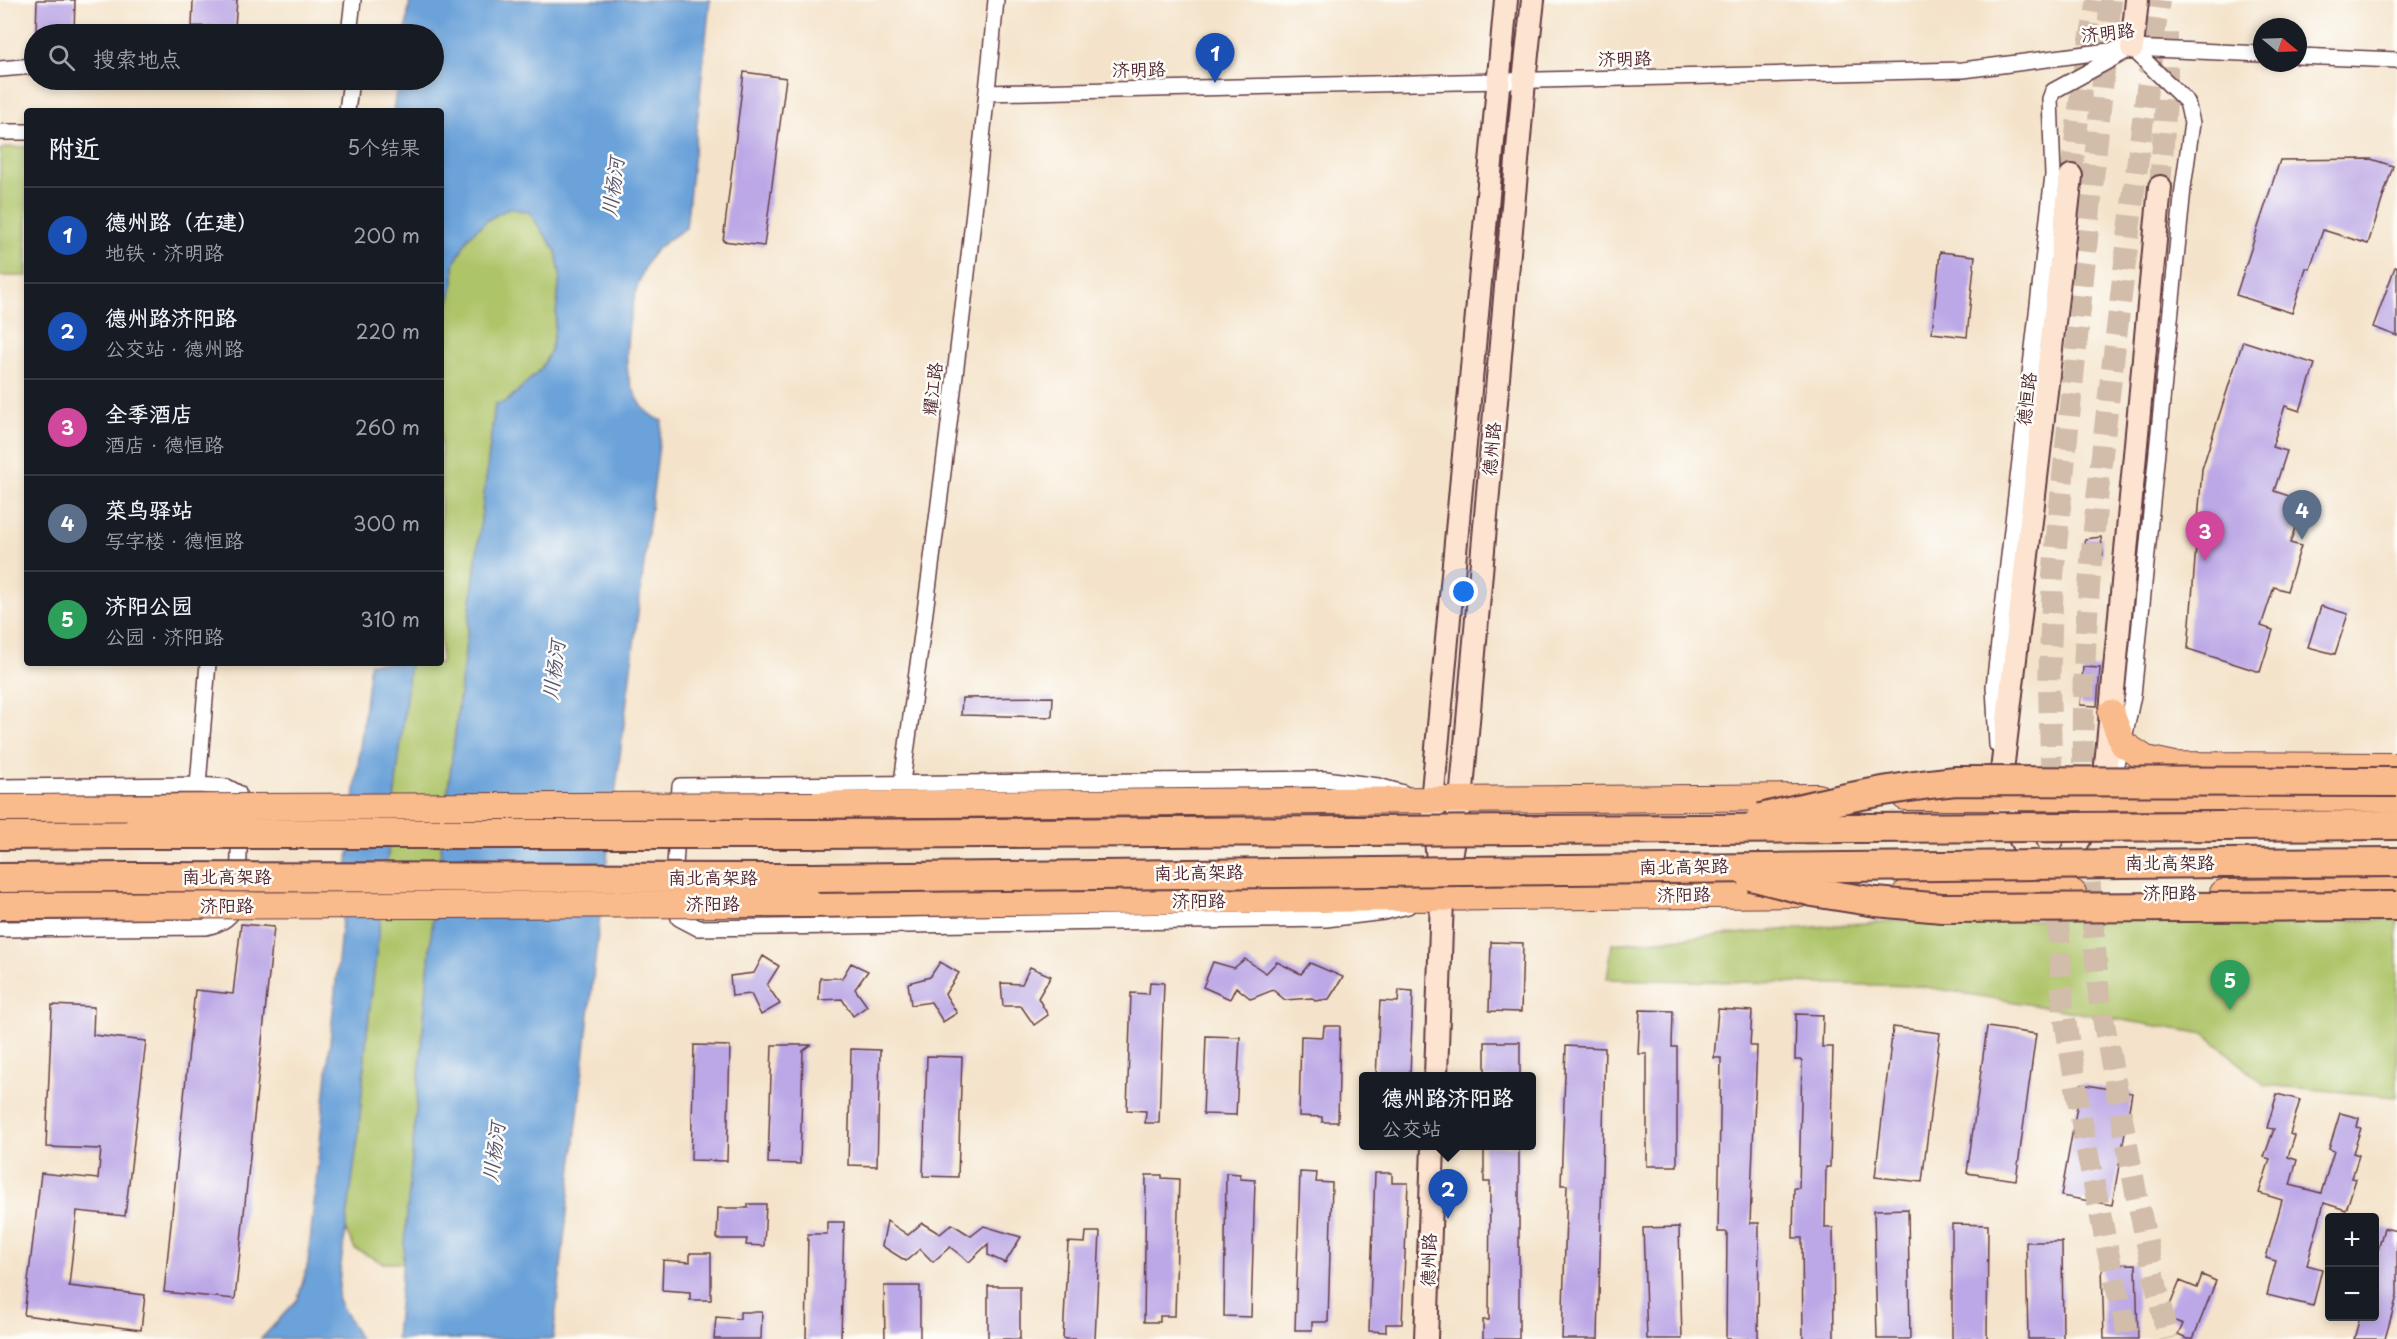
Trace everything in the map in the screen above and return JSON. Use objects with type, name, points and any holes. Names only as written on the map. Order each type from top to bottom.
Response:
[{"type":"highway","points":[[1717,829],[1833,799],[1894,788],[1956,781],[2397,782]]},
{"type":"highway","name":"南北高架路","points":[[0,835],[817,834],[2397,825]]},
{"type":"highway","name":"南北高架路","points":[[0,878],[812,878],[1716,867],[2397,862]]},
{"type":"highway","points":[[1716,867],[1813,892],[1876,902],[1942,908],[2397,906]]},
{"type":"main road","points":[[2111,713],[2123,744],[2146,759],[2175,765],[2397,766]]},
{"type":"main road","points":[[0,808],[1305,803],[2103,796],[2397,798]]},
{"type":"main road","name":"济阳路","points":[[0,906],[1302,900],[2397,891]]},
{"type":"street","points":[[350,24],[353,0]]},
{"type":"street","name":"耀江路","points":[[902,782],[927,601],[996,0]]},
{"type":"street","name":"德州路","points":[[1436,1072],[1442,898],[1431,802],[1506,0]]},
{"type":"street","name":"德州路","points":[[1442,898],[1461,801],[1533,0]]},
{"type":"street","points":[[2049,893],[2103,796],[2123,744],[2133,695],[2183,188],[2192,123],[2187,102],[2132,48],[2137,0]]},
{"type":"street","name":"济明路","points":[[987,93],[1963,70],[2132,48],[2253,54]]},
{"type":"street","name":"德恒路","points":[[1999,797],[1994,686],[2053,175],[2050,99],[2054,91],[2132,48]]},
{"type":"street","points":[[2307,56],[2397,60]]},
{"type":"street","points":[[0,69],[24,67]]},
{"type":"street","points":[[347,108],[350,90]]},
{"type":"street","points":[[0,132],[24,132]]},
{"type":"street","points":[[2049,893],[1999,797],[2071,176]]},
{"type":"street","points":[[2103,796],[2160,187]]},
{"type":"street","points":[[198,785],[208,666]]},
{"type":"street","points":[[1431,802],[1378,786],[1325,779],[680,786],[673,898],[679,918],[698,928],[1326,919],[1384,912],[1442,898]]},
{"type":"street","points":[[0,787],[198,785],[227,787],[238,793],[240,805],[238,902],[232,915],[221,923],[206,927],[0,929]]},
{"type":"street","name":"德州路","points":[[1426,1339],[1433,1150]]},
{"type":"green space","points":[[7,147],[24,147],[24,276],[0,276],[0,150]]},
{"type":"green space","points":[[509,208],[529,212],[556,251],[560,275],[554,335],[550,352],[540,370],[506,402],[495,404],[433,915],[403,1263],[383,1263],[355,1249],[344,1227],[358,1138],[367,1033],[410,666],[444,666],[444,320],[454,282],[454,264],[469,236],[489,219]]},
{"type":"green space","points":[[1901,920],[2397,920],[2397,1097],[2265,1085],[2205,1034],[1920,986],[1607,979],[1612,944]]},
{"type":"water","name":"川杨河","points":[[410,0],[710,0],[686,228],[660,247],[648,261],[638,286],[628,332],[627,361],[631,383],[646,411],[662,421],[600,915],[553,1339],[396,1339],[433,915],[495,404],[506,402],[540,370],[550,352],[560,275],[556,251],[529,212],[509,208],[489,219],[469,236],[454,264],[454,282],[444,320],[444,108],[393,108],[396,90],[444,90],[444,24],[406,24]]},
{"type":"water","points":[[370,666],[410,666],[367,1033],[358,1138],[340,1272],[338,1300],[360,1339],[261,1339],[298,1299],[308,1263]]},
{"type":"building","points":[[37,0],[75,0],[74,24],[36,24]]},
{"type":"building","points":[[193,0],[237,0],[235,24],[192,24]]},
{"type":"building","points":[[744,72],[786,78],[764,246],[723,241]]},
{"type":"building","points":[[2371,159],[2393,166],[2368,244],[2323,230],[2310,269],[2306,268],[2292,313],[2236,295],[2280,160]]},
{"type":"building","points":[[1940,252],[1975,256],[1967,337],[1932,333]]},
{"type":"building","points":[[2395,267],[2397,267],[2397,336],[2373,327]]},
{"type":"building","points":[[2243,341],[2315,364],[2300,411],[2285,406],[2272,447],[2287,451],[2274,491],[2304,501],[2290,543],[2301,546],[2287,591],[2274,587],[2261,626],[2273,630],[2260,672],[2188,649],[2202,469]]},
{"type":"building","points":[[2101,537],[2103,555],[2087,557],[2085,539]]},
{"type":"building","points":[[2321,606],[2348,614],[2335,654],[2308,647]]},
{"type":"building","points":[[2083,667],[2100,668],[2097,706],[2080,705]]},
{"type":"building","points":[[1053,697],[1052,717],[961,715],[962,698]]},
{"type":"building","points":[[241,924],[274,927],[235,1299],[164,1292],[195,990],[233,994]]},
{"type":"building","points":[[1491,942],[1523,943],[1521,1012],[1489,1011]]},
{"type":"building","points":[[763,956],[779,966],[767,985],[780,1004],[761,1015],[751,994],[732,996],[730,976],[754,973]]},
{"type":"building","points":[[1245,959],[1266,973],[1277,962],[1301,974],[1310,963],[1343,977],[1329,999],[1315,1001],[1312,998],[1285,1000],[1273,990],[1251,999],[1236,987],[1230,999],[1203,987],[1213,962],[1234,968]]},
{"type":"building","points":[[940,962],[959,973],[945,994],[957,1013],[943,1022],[931,1002],[911,1005],[908,983],[930,977]]},
{"type":"building","points":[[851,963],[868,971],[855,989],[867,1006],[853,1016],[842,999],[819,1000],[820,978],[842,978]]},
{"type":"building","points":[[1030,967],[1051,976],[1038,998],[1048,1015],[1034,1025],[1021,1006],[1003,1006],[1001,983],[1022,984]]},
{"type":"building","points":[[1150,982],[1164,983],[1159,1123],[1145,1123],[1146,1111],[1127,1110],[1131,993],[1149,994]]},
{"type":"building","points":[[1399,990],[1413,991],[1410,1072],[1376,1072],[1380,1001],[1398,1002]]},
{"type":"building","points":[[52,1005],[94,1007],[93,1035],[146,1041],[125,1216],[77,1211],[69,1286],[145,1295],[141,1330],[24,1315],[41,1173],[98,1179],[101,1149],[46,1147]]},
{"type":"building","points":[[1718,1009],[1752,1011],[1750,1046],[1757,1046],[1750,1223],[1759,1223],[1758,1339],[1726,1339],[1727,1232],[1718,1232],[1721,1058],[1714,1058]]},
{"type":"building","points":[[1640,1010],[1673,1011],[1672,1047],[1677,1047],[1677,1166],[1647,1166],[1647,1054],[1638,1054]]},
{"type":"building","points":[[1796,1014],[1823,1015],[1822,1047],[1833,1047],[1830,1167],[1826,1167],[1825,1228],[1833,1228],[1834,1338],[1803,1339],[1802,1238],[1793,1238],[1794,1188],[1799,1188],[1802,1060],[1795,1060]]},
{"type":"building","points":[[1324,1026],[1340,1026],[1338,1122],[1322,1122],[1322,1117],[1299,1116],[1301,1036],[1323,1037]]},
{"type":"building","points":[[1893,1027],[1940,1033],[1922,1182],[1875,1177]]},
{"type":"building","points":[[1987,1027],[2036,1034],[2016,1180],[1967,1173]]},
{"type":"building","points":[[1206,1036],[1240,1037],[1236,1115],[1203,1114]]},
{"type":"building","points":[[1485,1042],[1520,1042],[1520,1072],[1485,1072]]},
{"type":"building","points":[[694,1045],[730,1046],[727,1161],[691,1160]]},
{"type":"building","points":[[772,1045],[811,1045],[803,1051],[800,1164],[768,1163]]},
{"type":"building","points":[[1566,1046],[1605,1048],[1598,1339],[1562,1339],[1567,1185],[1561,1185]]},
{"type":"building","points":[[851,1049],[880,1050],[877,1166],[848,1165]]},
{"type":"building","points":[[927,1056],[962,1057],[958,1177],[923,1176]]},
{"type":"building","points":[[2081,1084],[2132,1093],[2112,1205],[2061,1196]]},
{"type":"building","points":[[2277,1094],[2300,1100],[2290,1134],[2295,1136],[2288,1157],[2297,1160],[2290,1185],[2321,1193],[2334,1151],[2329,1149],[2340,1113],[2359,1118],[2357,1127],[2361,1128],[2353,1153],[2359,1155],[2352,1178],[2356,1179],[2346,1210],[2324,1203],[2307,1265],[2322,1269],[2313,1306],[2267,1295],[2276,1261],[2266,1258],[2282,1200],[2259,1193],[2270,1159],[2264,1157],[2274,1129],[2267,1128]]},
{"type":"building","points":[[1484,1150],[1519,1150],[1519,1339],[1483,1339],[1483,1320],[1489,1320],[1490,1182],[1484,1182]]},
{"type":"building","points":[[1300,1172],[1317,1173],[1316,1182],[1332,1183],[1328,1322],[1312,1322],[1312,1330],[1295,1330]]},
{"type":"building","points":[[1226,1173],[1240,1174],[1240,1179],[1255,1180],[1251,1317],[1224,1316]]},
{"type":"building","points":[[1375,1173],[1392,1173],[1392,1183],[1408,1183],[1402,1324],[1386,1324],[1386,1332],[1369,1331]]},
{"type":"building","points":[[1146,1175],[1162,1175],[1162,1178],[1179,1179],[1175,1316],[1160,1316],[1160,1322],[1144,1322]]},
{"type":"building","points":[[748,1204],[766,1204],[764,1246],[746,1245],[747,1239],[717,1239],[718,1208],[748,1208]]},
{"type":"building","points":[[1908,1209],[1910,1339],[1877,1339],[1874,1210]]},
{"type":"building","points":[[887,1221],[908,1235],[922,1223],[940,1234],[952,1224],[971,1236],[984,1226],[1021,1237],[1005,1263],[988,1255],[988,1244],[969,1262],[950,1247],[933,1262],[920,1249],[906,1261],[882,1246]]},
{"type":"building","points":[[827,1222],[844,1222],[841,1339],[806,1339],[808,1234],[827,1234]]},
{"type":"building","points":[[1952,1224],[1988,1225],[1987,1339],[1952,1339]]},
{"type":"building","points":[[1679,1227],[1682,1339],[1647,1339],[1643,1228]]},
{"type":"building","points":[[2384,1228],[2397,1231],[2397,1296],[2385,1339],[2354,1339],[2359,1321],[2379,1321],[2379,1246]]},
{"type":"building","points":[[1086,1232],[1100,1232],[1095,1339],[1063,1339],[1068,1242],[1085,1243]]},
{"type":"building","points":[[2026,1242],[2062,1242],[2063,1339],[2028,1339]]},
{"type":"building","points":[[690,1253],[711,1253],[711,1300],[690,1300],[690,1292],[662,1290],[663,1260],[690,1262]]},
{"type":"building","points":[[2136,1264],[2138,1339],[2104,1339],[2102,1265]]},
{"type":"building","points":[[2202,1275],[2216,1281],[2193,1339],[2187,1339],[2178,1335],[2183,1324],[2165,1317],[2180,1281],[2197,1288]]},
{"type":"building","points":[[884,1286],[920,1286],[920,1339],[885,1339]]},
{"type":"building","points":[[988,1286],[1020,1286],[1020,1339],[988,1339]]},
{"type":"building","points":[[740,1312],[762,1312],[761,1339],[714,1339],[716,1317],[740,1319]]},
{"type":"tunnel","points":[[2111,0],[2053,576],[2049,686],[2054,855],[2063,1008],[2085,1141],[2129,1339]]},
{"type":"tunnel","points":[[2084,796],[2083,689],[2089,582],[2123,277],[2159,0]]},
{"type":"tunnel","points":[[2071,176],[2084,69],[2098,1]]},
{"type":"tunnel","points":[[2160,187],[2167,86],[2167,26]]},
{"type":"tunnel","points":[[2087,850],[2099,997],[2137,1198],[2168,1339]]},
{"type":"place","name":"德州路（在建）","points":[[1215,83]]},
{"type":"place","name":"菜鸟驿站","points":[[2302,540]]},
{"type":"place","name":"全季酒店","points":[[2205,561]]},
{"type":"place","name":"济阳公园","points":[[2230,1010]]},
{"type":"place","name":"德州路济阳路","points":[[1448,1219]]}]
